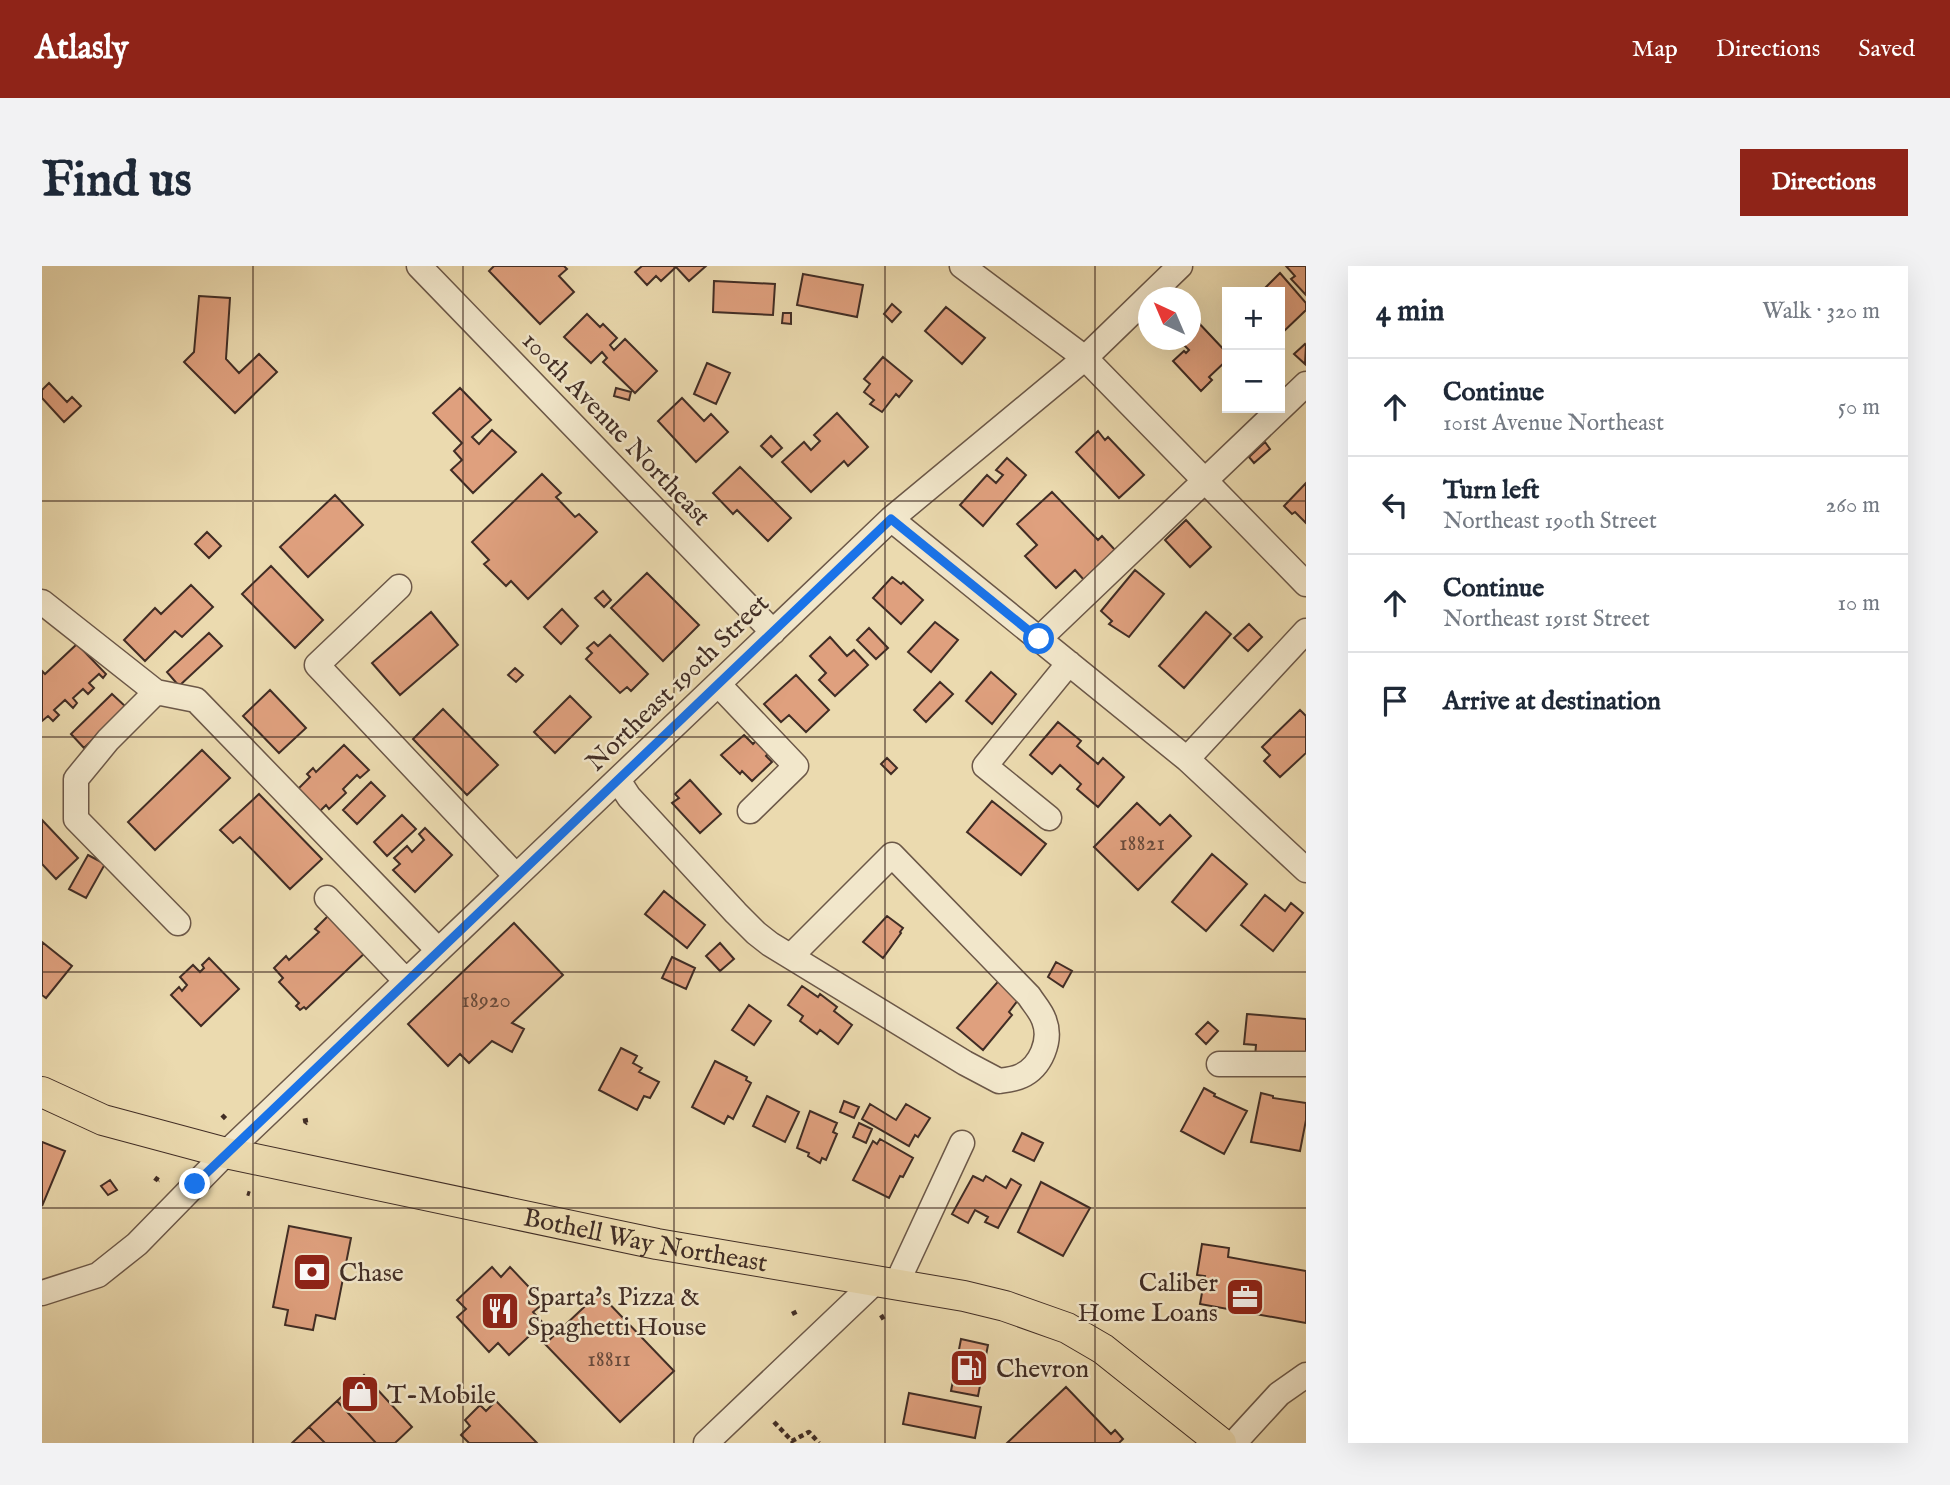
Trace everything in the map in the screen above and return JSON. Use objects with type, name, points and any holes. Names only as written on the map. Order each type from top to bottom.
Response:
[{"type":"main road","name":"Bothell Way Northeast","points":[[42,1092],[103,1119],[226,1153],[657,1244],[964,1296],[1005,1306],[1067,1328],[1102,1349],[1221,1443]]},
{"type":"street","name":"100th Avenue Northeast","points":[[419,266],[773,632]]},
{"type":"street","points":[[962,266],[1085,358],[1306,584]]},
{"type":"street","name":"Northeast 190th Street","points":[[42,1293],[98,1275],[137,1244],[226,1153],[891,519],[1085,358],[1180,266]]},
{"type":"street","points":[[1039,639],[1306,384]]},
{"type":"street","points":[[891,519],[1187,759],[1306,870]]},
{"type":"street","points":[[399,587],[317,665],[516,876]]},
{"type":"street","points":[[42,602],[156,692],[196,699],[438,950]]},
{"type":"street","points":[[1187,759],[1306,631]]},
{"type":"street","points":[[1049,818],[985,765],[1069,663]]},
{"type":"street","points":[[718,684],[796,766],[750,811]]},
{"type":"street","points":[[156,692],[108,740],[76,779],[76,819],[178,923]]},
{"type":"street","points":[[618,780],[629,797],[756,933],[965,1063],[999,1081],[1022,1076],[1037,1063],[1046,1043],[1048,1033],[1044,1018],[1029,996],[892,855],[792,955]]},
{"type":"street","points":[[327,898],[406,981]]},
{"type":"street","points":[[1219,1064],[1306,1063]]},
{"type":"street","points":[[706,1443],[885,1283],[962,1143]]},
{"type":"street","points":[[1234,1443],[1279,1394],[1306,1375]]},
{"type":"path","points":[[222,1115],[227,1120]]},
{"type":"path","points":[[792,1314],[798,1311]]},
{"type":"path","points":[[774,1422],[792,1441],[809,1432],[819,1443]]},
{"type":"building","points":[[494,266],[564,266],[567,269],[559,276],[574,292],[540,324],[489,271]]},
{"type":"building","points":[[642,266],[706,266],[689,281],[676,267],[661,281],[656,276],[647,285],[635,272]]},
{"type":"building","points":[[1286,266],[1306,266],[1306,295],[1291,279],[1295,276]]},
{"type":"building","points":[[1280,273],[1306,303],[1306,310],[1285,330],[1285,287],[1266,287]]},
{"type":"building","points":[[803,274],[863,285],[857,317],[797,305]]},
{"type":"building","points":[[714,281],[775,284],[773,315],[713,312]]},
{"type":"building","points":[[199,296],[230,298],[226,359],[239,373],[259,354],[277,372],[235,413],[184,362],[194,352]]},
{"type":"building","points":[[892,304],[901,312],[892,322],[884,314]]},
{"type":"building","points":[[946,307],[985,338],[962,364],[925,331]]},
{"type":"building","points":[[783,313],[791,313],[791,324],[782,323]]},
{"type":"building","points":[[587,314],[600,327],[603,324],[617,338],[610,345],[614,350],[625,339],[657,371],[635,393],[603,362],[607,358],[602,352],[591,363],[564,337]]},
{"type":"building","points":[[1201,325],[1222,348],[1222,365],[1209,377],[1212,380],[1201,391],[1173,361],[1184,351],[1186,353],[1189,350],[1201,350]]},
{"type":"building","points":[[1306,345],[1305,364],[1294,354]]},
{"type":"building","points":[[883,357],[912,381],[899,397],[896,394],[882,412],[870,404],[874,400],[864,392],[870,384],[864,379]]},
{"type":"building","points":[[707,363],[730,373],[716,404],[694,394]]},
{"type":"building","points":[[49,383],[67,402],[72,397],[81,406],[64,422],[42,398],[42,390]]},
{"type":"building","points":[[460,388],[491,420],[472,437],[479,444],[492,430],[516,452],[473,493],[451,470],[462,460],[454,451],[462,443],[433,413]]},
{"type":"building","points":[[616,388],[631,392],[629,400],[614,396]]},
{"type":"building","points":[[682,398],[704,421],[711,414],[728,432],[696,462],[658,421]]},
{"type":"building","points":[[837,413],[868,447],[848,466],[844,461],[811,492],[782,462],[804,442],[811,450],[820,441],[814,435]]},
{"type":"building","points":[[1098,431],[1105,440],[1108,437],[1144,475],[1119,498],[1076,452]]},
{"type":"building","points":[[771,436],[782,448],[772,457],[761,446]]},
{"type":"building","points":[[1265,442],[1270,449],[1254,463],[1249,457]]},
{"type":"building","points":[[1007,458],[1026,475],[983,526],[960,505],[987,475],[996,483],[1003,475],[996,470]]},
{"type":"building","points":[[740,467],[791,518],[768,541],[737,510],[733,514],[713,493]]},
{"type":"building","points":[[542,474],[561,493],[556,497],[575,517],[579,514],[597,532],[528,599],[511,581],[506,586],[484,564],[489,560],[472,542]]},
{"type":"building","points":[[1306,483],[1306,523],[1284,506]]},
{"type":"building","points":[[1052,492],[1098,540],[1102,536],[1115,550],[1084,580],[1075,570],[1056,588],[1025,556],[1037,545],[1017,524]]},
{"type":"building","points":[[335,495],[363,525],[308,577],[280,547]]},
{"type":"building","points":[[1186,520],[1211,547],[1190,567],[1165,540]]},
{"type":"building","points":[[207,532],[221,546],[209,558],[195,544]]},
{"type":"building","points":[[271,566],[323,620],[295,648],[242,594]]},
{"type":"building","points":[[1135,570],[1164,594],[1129,637],[1109,624],[1112,621],[1101,611]]},
{"type":"building","points":[[647,573],[699,625],[663,661],[611,608]]},
{"type":"building","points":[[892,577],[901,584],[903,582],[923,600],[901,624],[873,598]]},
{"type":"building","points":[[191,585],[213,607],[182,637],[175,631],[145,661],[124,640],[155,608],[161,614]]},
{"type":"building","points":[[603,591],[611,600],[604,607],[595,598]]},
{"type":"building","points":[[562,609],[578,626],[561,644],[544,627]]},
{"type":"building","points":[[431,612],[458,645],[400,695],[372,663]]},
{"type":"building","points":[[1206,612],[1231,634],[1184,688],[1159,666]]},
{"type":"building","points":[[935,622],[958,640],[931,672],[908,652]]},
{"type":"building","points":[[1249,624],[1262,637],[1248,651],[1234,638]]},
{"type":"building","points":[[869,628],[888,648],[876,659],[857,640]]},
{"type":"building","points":[[209,633],[222,646],[179,686],[167,672]]},
{"type":"building","points":[[610,635],[648,674],[631,691],[627,687],[620,693],[586,659],[592,653],[587,648],[594,642],[598,646]]},
{"type":"building","points":[[830,637],[847,656],[854,650],[868,665],[835,696],[819,680],[826,673],[810,656]]},
{"type":"building","points":[[77,644],[106,674],[103,678],[99,674],[89,683],[94,688],[88,694],[83,689],[73,698],[77,703],[73,708],[65,700],[54,710],[59,715],[53,721],[48,716],[42,721],[42,671],[45,674]]},
{"type":"building","points":[[515,668],[523,675],[516,682],[508,675]]},
{"type":"building","points":[[991,672],[1016,694],[992,724],[966,701]]},
{"type":"building","points":[[796,675],[829,710],[806,732],[789,715],[781,722],[764,704]]},
{"type":"building","points":[[940,682],[953,694],[926,722],[914,710]]},
{"type":"building","points":[[270,690],[306,728],[279,753],[243,716]]},
{"type":"building","points":[[112,694],[126,707],[84,748],[71,734]]},
{"type":"building","points":[[570,696],[591,717],[555,753],[534,732]]},
{"type":"building","points":[[443,709],[498,765],[467,795],[413,739]]},
{"type":"building","points":[[1300,710],[1306,716],[1306,753],[1280,777],[1264,761],[1270,755],[1262,747]]},
{"type":"building","points":[[1058,722],[1081,741],[1077,746],[1098,764],[1103,758],[1124,777],[1098,807],[1077,789],[1081,784],[1060,765],[1052,774],[1030,755]]},
{"type":"building","points":[[744,735],[753,744],[761,736],[773,748],[766,756],[772,762],[752,781],[742,771],[740,774],[721,755]]},
{"type":"building","points":[[344,745],[369,770],[360,778],[357,775],[343,789],[346,793],[329,809],[326,805],[319,812],[297,790],[310,777],[307,774],[313,768],[316,772]]},
{"type":"building","points":[[202,750],[230,778],[155,850],[128,822]]},
{"type":"building","points":[[887,758],[897,768],[891,774],[881,764]]},
{"type":"building","points":[[690,780],[721,814],[700,833],[672,803],[679,798],[675,794]]},
{"type":"building","points":[[371,782],[385,796],[357,824],[343,810]]},
{"type":"building","points":[[259,794],[322,859],[290,889],[240,837],[233,843],[220,830]]},
{"type":"building","points":[[992,801],[1046,844],[1021,875],[967,832]]},
{"type":"building","points":[[1137,803],[1160,825],[1170,815],[1191,836],[1138,890],[1094,847]]},
{"type":"building","points":[[402,815],[416,829],[387,856],[374,842]]},
{"type":"building","points":[[42,820],[78,858],[56,879],[42,864]]},
{"type":"building","points":[[425,828],[452,855],[415,892],[393,870],[400,864],[394,858],[407,846],[412,852],[424,840],[419,834]]},
{"type":"building","points":[[1212,854],[1247,884],[1206,931],[1172,902]]},
{"type":"building","points":[[88,855],[105,864],[86,898],[69,889]]},
{"type":"building","points":[[664,891],[705,925],[687,948],[645,914]]},
{"type":"building","points":[[1265,895],[1285,911],[1291,903],[1303,913],[1273,951],[1241,925]]},
{"type":"building","points":[[332,912],[368,950],[306,1009],[304,1007],[300,1010],[296,1006],[299,1003],[279,982],[283,978],[274,968],[286,956],[289,960],[319,932],[315,929]]},
{"type":"building","points":[[887,916],[903,928],[883,958],[863,942]]},
{"type":"building","points":[[514,923],[563,975],[512,1023],[524,1029],[512,1052],[492,1041],[469,1063],[460,1054],[448,1066],[408,1024]]},
{"type":"building","points":[[42,942],[72,966],[46,998],[42,995]]},
{"type":"building","points":[[720,943],[734,959],[720,971],[706,956]]},
{"type":"building","points":[[672,957],[695,968],[686,989],[662,978]]},
{"type":"building","points":[[209,958],[239,989],[201,1026],[171,995],[179,987],[182,991],[187,985],[180,977],[193,965],[200,972],[204,968],[202,965]]},
{"type":"building","points":[[1056,962],[1072,971],[1063,987],[1048,977]]},
{"type":"building","points":[[1003,976],[1018,1000],[1009,1012],[1012,1015],[983,1050],[957,1028]]},
{"type":"building","points":[[802,986],[818,997],[820,994],[837,1007],[834,1011],[852,1025],[838,1044],[820,1030],[817,1034],[800,1021],[803,1016],[788,1005]]},
{"type":"building","points":[[749,1005],[771,1021],[754,1045],[732,1030]]},
{"type":"building","points":[[1247,1014],[1306,1019],[1306,1058],[1255,1057],[1256,1045],[1244,1044]]},
{"type":"building","points":[[1208,1022],[1218,1031],[1206,1044],[1196,1034]]},
{"type":"building","points":[[621,1048],[637,1056],[633,1063],[642,1068],[639,1072],[659,1082],[650,1098],[644,1096],[637,1110],[599,1090]]},
{"type":"building","points":[[715,1061],[747,1077],[746,1080],[751,1083],[733,1119],[728,1116],[724,1124],[692,1107]]},
{"type":"building","points":[[1204,1088],[1215,1094],[1214,1096],[1247,1111],[1224,1154],[1181,1131]]},
{"type":"building","points":[[1261,1093],[1273,1098],[1306,1103],[1306,1120],[1300,1151],[1251,1142]]},
{"type":"building","points":[[767,1096],[799,1112],[785,1142],[753,1126]]},
{"type":"building","points":[[844,1101],[859,1107],[854,1118],[840,1112]]},
{"type":"building","points":[[870,1104],[896,1120],[906,1104],[930,1118],[909,1146],[862,1119]]},
{"type":"building","points":[[810,1111],[837,1123],[833,1132],[837,1134],[826,1160],[822,1158],[820,1163],[808,1156],[809,1153],[797,1148]]},
{"type":"building","points":[[859,1123],[872,1129],[866,1143],[853,1137]]},
{"type":"building","points":[[1022,1133],[1043,1143],[1034,1161],[1013,1151]]},
{"type":"building","points":[[880,1139],[913,1158],[889,1198],[853,1180],[873,1141],[877,1144]]},
{"type":"building","points":[[42,1142],[65,1151],[42,1206]]},
{"type":"building","points":[[973,1176],[983,1181],[986,1176],[1006,1188],[1011,1179],[1021,1185],[998,1228],[985,1222],[988,1217],[975,1210],[968,1223],[952,1214]]},
{"type":"building","points":[[110,1180],[117,1190],[108,1195],[101,1186]]},
{"type":"building","points":[[1041,1182],[1090,1208],[1063,1256],[1018,1232]]},
{"type":"building","name":"Chase","points":[[289,1226],[351,1238],[335,1319],[316,1315],[313,1330],[285,1325],[288,1310],[273,1307]]},
{"type":"building","points":[[1202,1244],[1229,1248],[1228,1257],[1306,1271],[1306,1323],[1200,1304],[1205,1276],[1197,1275]]},
{"type":"building","name":"Sparta's Pizza & Spaghetti House","points":[[492,1267],[501,1277],[510,1267],[544,1303],[533,1312],[543,1323],[509,1355],[498,1343],[489,1352],[457,1317],[466,1309],[457,1300]]},
{"type":"building","points":[[599,1293],[674,1371],[620,1422],[545,1344]]},
{"type":"building","name":"Chevron","points":[[961,1339],[988,1345],[978,1396],[951,1391]]},
{"type":"building","points":[[364,1375],[412,1427],[395,1443],[376,1443],[337,1401]]},
{"type":"building","points":[[1066,1387],[1111,1434],[1115,1430],[1123,1439],[1119,1443],[1007,1443]]},
{"type":"building","points":[[909,1393],[981,1407],[975,1438],[903,1424]]},
{"type":"building","points":[[337,1401],[376,1443],[325,1443],[309,1427]]},
{"type":"building","points":[[496,1401],[537,1443],[469,1443],[461,1435],[470,1426],[465,1420],[480,1405],[486,1411]]},
{"type":"building","points":[[309,1427],[325,1443],[292,1443]]},
{"type":"place","name":"Chase","points":[[312,1272]]},
{"type":"place","name":"Caliber Home Loans","points":[[1245,1297]]},
{"type":"place","name":"Sparta's Pizza & Spaghetti House","points":[[500,1311]]},
{"type":"place","name":"Chevron","points":[[969,1368]]},
{"type":"place","name":"T-Mobile","points":[[360,1394]]},
{"type":"route","points":[[195,1184],[891,519],[1039,639]]}]
